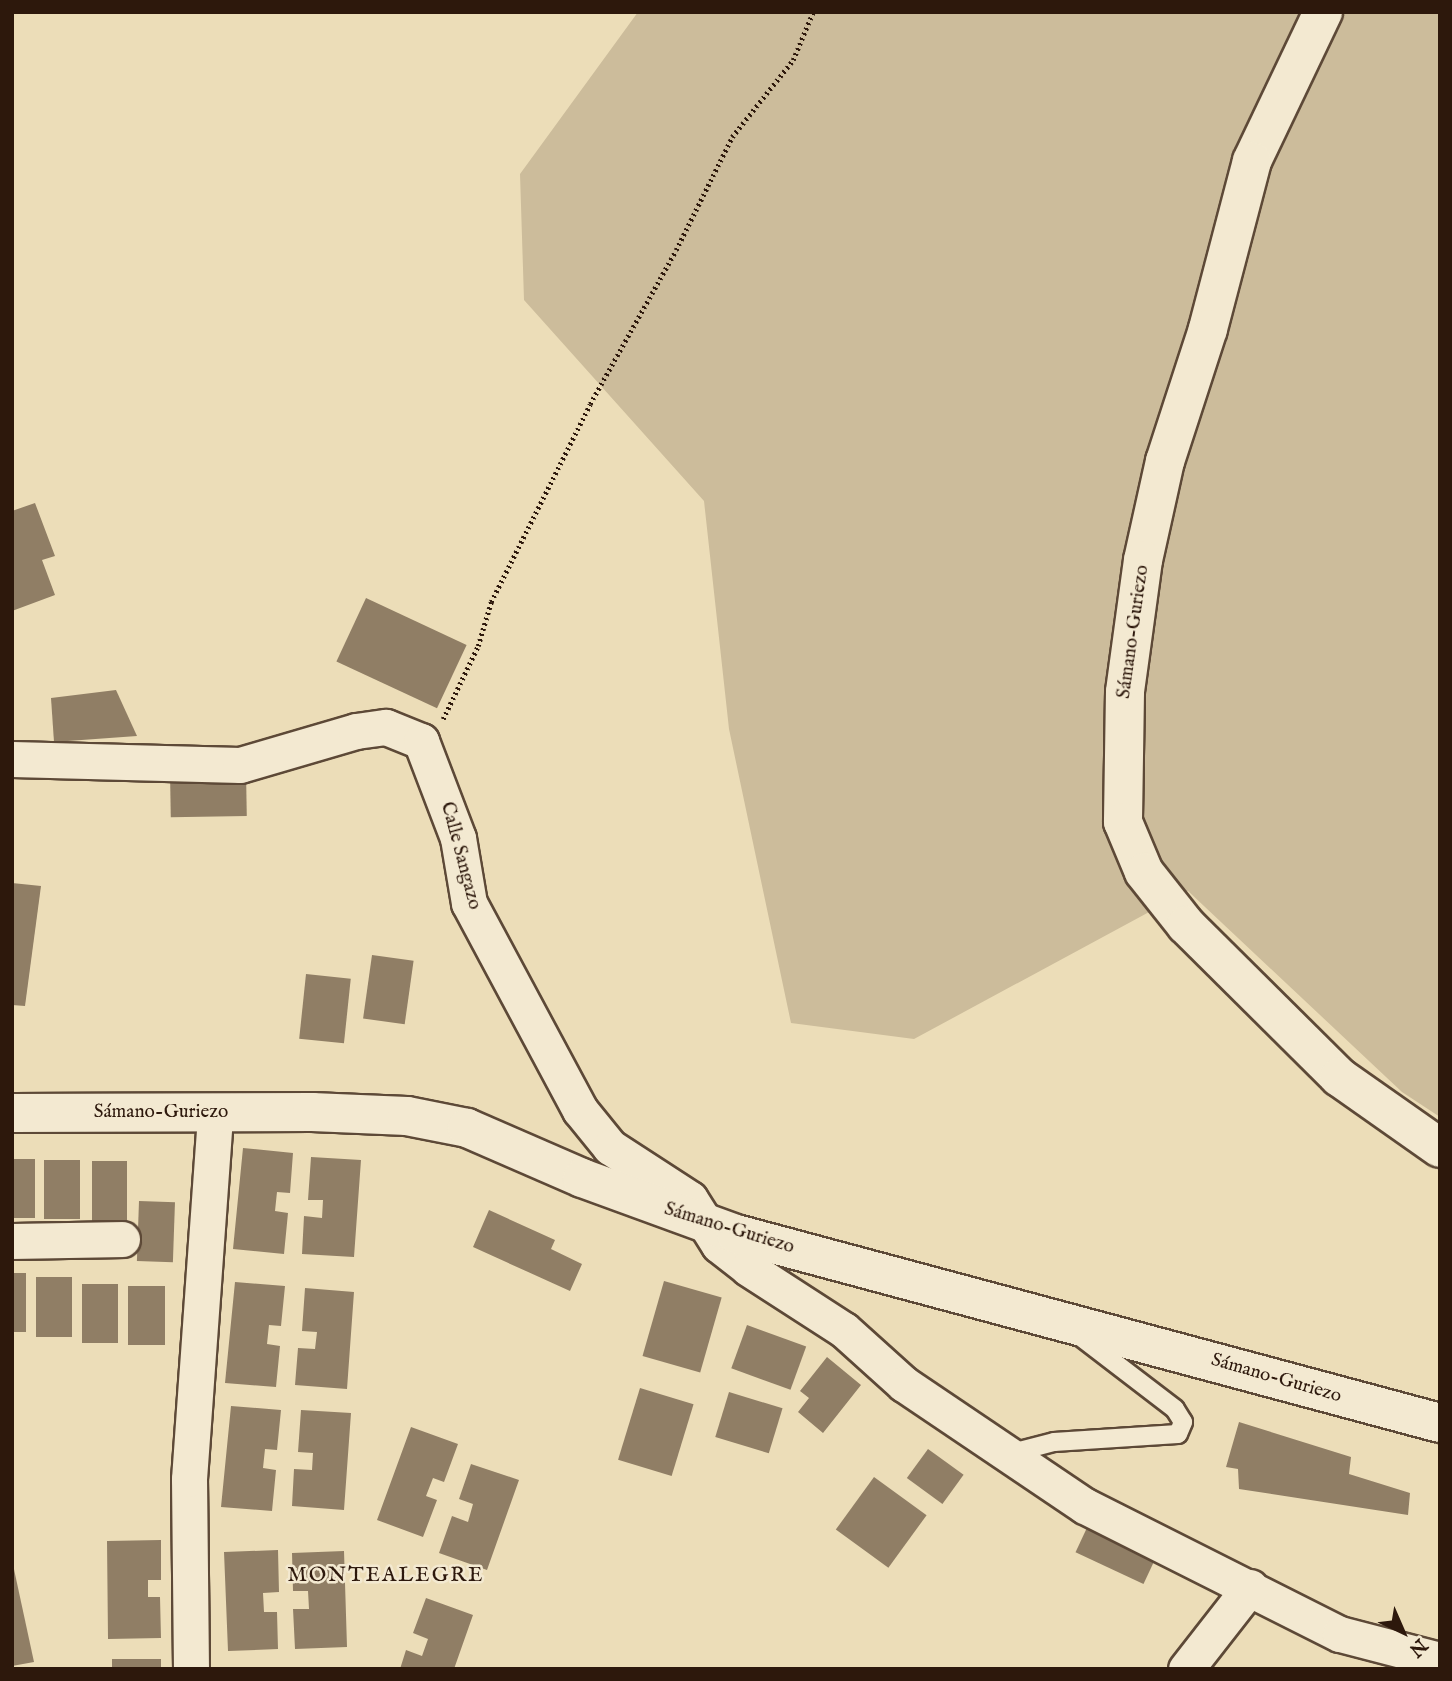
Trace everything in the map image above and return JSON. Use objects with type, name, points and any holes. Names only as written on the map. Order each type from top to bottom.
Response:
[{"type":"street","name":"Sámano-Guriezo","points":[[1323,12],[1252,161],[1208,329],[1165,461],[1143,560],[1125,692],[1120,755],[1123,822],[1144,872],[1186,925],[1339,1077],[1440,1148]]},
{"type":"street","points":[[12,759],[240,765],[356,731],[386,727],[421,741],[427,752]]},
{"type":"street","name":"Calle Sangazo","points":[[427,752],[458,838],[469,903],[580,1110],[610,1147],[690,1199],[719,1245],[748,1268],[844,1330],[904,1384],[1085,1506],[1340,1634],[1440,1660]]},
{"type":"street","points":[[191,1669],[189,1479],[215,1113]]},
{"type":"street","name":"Sámano-Guriezo","points":[[12,1114],[407,1116],[467,1128],[582,1178],[704,1224],[1440,1423]]},
{"type":"street","points":[[12,1241],[121,1239]]},
{"type":"street","points":[[1186,1669],[1250,1587]]},
{"type":"lane","points":[[1008,1454],[1054,1442],[1178,1434],[1182,1422],[1175,1409],[1057,1318]]},
{"type":"path","points":[[427,752],[478,646],[491,602],[590,404],[676,250],[732,137],[793,60],[813,12]]},
{"type":"shaded area","points":[[638,12],[1440,12],[1440,1117],[1402,1092],[1188,891],[914,1039],[791,1023],[729,729],[704,501],[524,300],[520,174]]},
{"type":"building","points":[[35,503],[55,556],[42,560],[55,595],[12,611],[12,511]]},
{"type":"building","points":[[366,598],[467,645],[437,708],[336,661]]},
{"type":"building","points":[[116,690],[137,736],[54,742],[51,698]]},
{"type":"building","points":[[246,771],[247,816],[171,817],[170,772]]},
{"type":"building","points":[[12,883],[41,886],[25,1006],[12,1005]]},
{"type":"building","points":[[372,955],[414,961],[405,1024],[363,1018]]},
{"type":"building","points":[[306,974],[351,979],[344,1043],[299,1039]]},
{"type":"building","points":[[243,1148],[293,1153],[290,1193],[277,1192],[275,1211],[288,1213],[284,1254],[233,1249]]},
{"type":"building","points":[[311,1157],[361,1160],[354,1257],[302,1254],[304,1216],[322,1218],[323,1200],[308,1200]]},
{"type":"building","points":[[12,1159],[35,1159],[35,1218],[12,1218]]},
{"type":"building","points":[[44,1160],[80,1160],[80,1219],[44,1219]]},
{"type":"building","points":[[92,1161],[127,1161],[127,1221],[92,1221]]},
{"type":"building","points":[[139,1201],[175,1202],[173,1262],[137,1261]]},
{"type":"building","points":[[489,1210],[555,1240],[551,1249],[582,1264],[570,1291],[473,1247]]},
{"type":"building","points":[[12,1273],[26,1273],[26,1332],[12,1332]]},
{"type":"building","points":[[36,1277],[72,1277],[72,1337],[36,1337]]},
{"type":"building","points":[[664,1281],[722,1298],[700,1373],[643,1356]]},
{"type":"building","points":[[235,1282],[285,1286],[281,1326],[269,1325],[267,1344],[280,1346],[276,1387],[225,1383]]},
{"type":"building","points":[[82,1284],[118,1284],[118,1343],[82,1343]]},
{"type":"building","points":[[128,1286],[165,1286],[165,1345],[128,1345]]},
{"type":"building","points":[[305,1288],[354,1292],[347,1389],[295,1385],[298,1348],[315,1349],[317,1332],[302,1331]]},
{"type":"building","points":[[747,1325],[806,1347],[790,1390],[731,1368]]},
{"type":"building","points":[[827,1357],[861,1385],[823,1433],[798,1412],[809,1398],[800,1391]]},
{"type":"building","points":[[640,1388],[694,1404],[672,1476],[618,1460]]},
{"type":"building","points":[[729,1392],[783,1408],[769,1453],[715,1437]]},
{"type":"building","points":[[231,1406],[281,1410],[277,1450],[265,1449],[263,1468],[276,1470],[272,1511],[221,1507]]},
{"type":"building","points":[[301,1410],[351,1413],[344,1510],[292,1506],[294,1469],[312,1470],[313,1453],[298,1452]]},
{"type":"building","points":[[1239,1422],[1351,1457],[1349,1474],[1410,1493],[1408,1515],[1239,1489],[1238,1469],[1226,1467]]},
{"type":"building","points":[[411,1427],[458,1444],[444,1482],[433,1478],[426,1496],[437,1500],[423,1537],[377,1520]]},
{"type":"building","points":[[928,1449],[964,1475],[942,1504],[907,1478]]},
{"type":"building","points":[[471,1464],[519,1480],[487,1570],[439,1553],[452,1516],[468,1522],[473,1504],[459,1499]]},
{"type":"building","points":[[874,1477],[927,1515],[888,1568],[836,1530]]},
{"type":"building","points":[[1092,1517],[1160,1549],[1143,1584],[1076,1552]]},
{"type":"building","points":[[161,1540],[161,1580],[148,1580],[148,1597],[160,1597],[161,1638],[108,1639],[107,1541]]},
{"type":"building","points":[[278,1550],[279,1592],[263,1593],[264,1612],[277,1612],[278,1649],[228,1651],[224,1552]]},
{"type":"building","points":[[344,1551],[347,1647],[295,1649],[293,1609],[309,1609],[308,1591],[293,1591],[292,1553]]},
{"type":"building","points":[[12,1560],[34,1662],[12,1666]]},
{"type":"building","points":[[426,1598],[473,1615],[454,1669],[400,1669],[406,1650],[422,1656],[428,1639],[413,1633]]},
{"type":"building","points":[[112,1659],[161,1659],[161,1669],[112,1669]]},
{"type":"district","name":"MONTEALEGRE","points":[[386,1576]]}]
